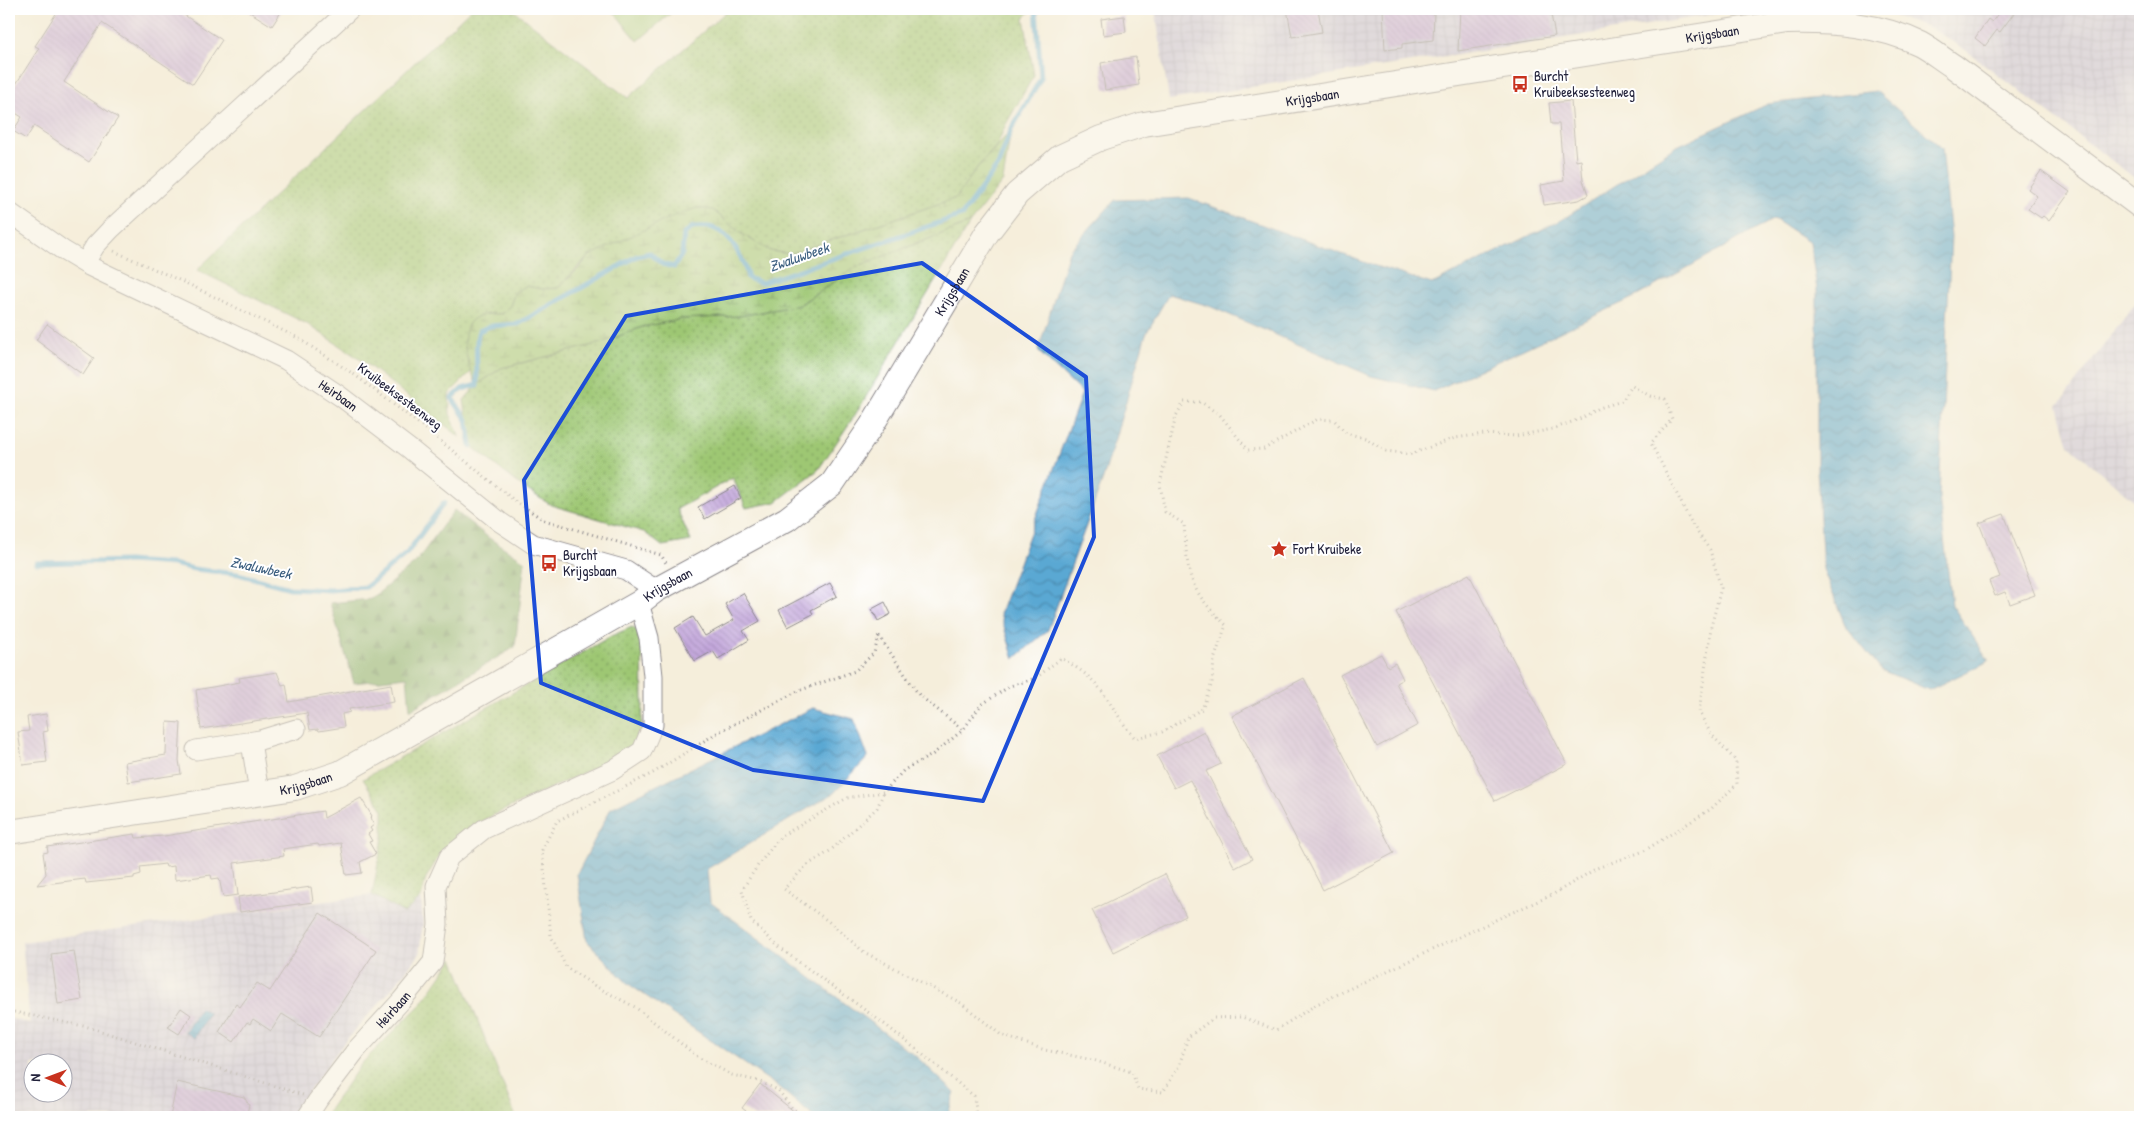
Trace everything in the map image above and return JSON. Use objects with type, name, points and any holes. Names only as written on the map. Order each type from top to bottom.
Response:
[{"type":"main road","name":"Krijgsbaan","points":[[9,832],[295,788],[340,773],[647,596],[788,519],[832,484],[872,425],[987,233],[1017,194],[1060,157],[1101,138],[1144,124],[1787,22],[1820,21],[1882,31],[1920,44],[1953,66],[2140,206]]},
{"type":"street","points":[[85,263],[94,246],[350,9]]},
{"type":"street","name":"Heirbaan","points":[[9,212],[64,251],[85,263],[286,360],[340,396],[411,450],[500,522],[533,544],[626,570],[647,596]]},
{"type":"street","name":"Krijgsbaan","points":[[436,886],[449,857],[484,829],[613,770],[642,751],[653,725],[653,676],[647,596]]},
{"type":"street","points":[[196,750],[251,742],[296,730]]},
{"type":"street","points":[[251,742],[259,793]]},
{"type":"street","name":"Heirbaan","points":[[307,1117],[357,1049],[401,1001],[433,962],[438,924],[436,886]]},
{"type":"path","name":"Kruibeeksesteenweg","points":[[94,246],[121,253],[298,338],[355,375],[544,520],[661,556],[677,579]]},
{"type":"path","points":[[1632,386],[1650,396],[1665,399],[1672,419],[1651,443],[1693,526],[1710,550],[1721,588],[1711,627],[1699,712],[1711,734],[1736,761],[1736,784],[1711,809],[1644,851],[1597,868],[1552,895],[1317,1004],[1276,1030],[1242,1017],[1214,1018],[1188,1037],[1179,1066],[1163,1092],[1138,1089],[1132,1072],[1093,1060],[1045,1050],[1001,1035],[961,1003],[864,952],[828,920],[784,889],[806,866],[830,851],[877,808],[884,792],[904,770],[932,755],[963,730],[981,705],[1010,686],[1036,678],[1061,658],[1076,667],[1096,684],[1124,726],[1136,738],[1162,732],[1202,709],[1212,683],[1214,660],[1226,625],[1211,611],[1195,590],[1189,575],[1184,524],[1165,512],[1160,484],[1176,416],[1184,402],[1201,402],[1220,415],[1248,450],[1264,449],[1318,420],[1334,420],[1346,433],[1365,438],[1386,451],[1412,454],[1455,438],[1484,434],[1516,436],[1553,429],[1582,418],[1599,408],[1622,401],[1632,386]]},
{"type":"path","points":[[803,1117],[792,1108],[778,1090],[758,1081],[732,1075],[698,1057],[635,1008],[595,986],[566,967],[551,936],[542,850],[557,821],[653,773],[717,733],[798,691],[855,671],[874,653],[879,636],[919,695],[963,730]]},
{"type":"path","points":[[884,792],[846,798],[781,836],[758,865],[742,890],[751,920],[780,949],[887,1026],[974,1096],[977,1117]]},
{"type":"path","points":[[9,1010],[88,1026],[318,1100]]},
{"type":"highlighted area","points":[[922,263],[1086,377],[1094,537],[983,801],[753,770],[541,683],[524,480],[626,316]]},
{"type":"shaded area","points":[[1155,9],[1748,9],[1169,100]]},
{"type":"shaded area","points":[[1872,9],[2140,9],[2140,182],[1964,49],[1929,27]]},
{"type":"shaded area","points":[[2140,297],[2140,506],[2069,445],[2058,406]]},
{"type":"shaded area","points":[[372,895],[404,913],[421,898],[423,923],[419,955],[346,1040],[302,1101],[295,1117],[9,1117],[9,1018],[30,1024],[22,942]]},
{"type":"green space","points":[[471,9],[512,9],[628,98],[729,9],[1033,9],[1024,18],[1034,75],[1005,126],[997,145],[977,168],[956,198],[790,254],[770,251],[740,233],[713,210],[589,256],[558,288],[542,289],[526,286],[515,292],[510,306],[503,314],[486,314],[465,348],[471,372],[449,394],[450,414],[460,437],[364,362],[307,324],[197,270]]},
{"type":"green space","points":[[611,9],[676,9],[638,41]]},
{"type":"green space","points":[[1011,130],[1003,181],[970,223],[858,266],[799,305],[739,316],[682,319],[642,327],[601,343],[501,368],[477,385],[466,350],[466,331],[469,323],[478,316],[503,314],[510,306],[515,292],[526,286],[542,289],[558,288],[589,256],[678,214],[697,208],[713,210],[740,233],[770,251],[790,254],[956,198],[977,168]]},
{"type":"green space","points":[[970,223],[855,415],[818,470],[776,502],[746,508],[733,478],[677,509],[691,541],[662,546],[644,532],[551,505],[524,488],[471,446],[464,400],[477,385],[501,368],[601,343],[642,327],[682,319],[739,316],[799,305],[858,266]]},
{"type":"green space","points":[[454,510],[489,538],[525,561],[515,647],[410,710],[407,677],[354,683],[330,603],[371,599],[416,562]]},
{"type":"green space","points":[[632,627],[638,631],[642,640],[643,705],[641,729],[633,745],[612,759],[477,823],[441,853],[426,878],[421,898],[404,913],[372,895],[383,837],[383,810],[363,779],[611,636]]},
{"type":"green space","points":[[453,958],[516,1117],[324,1117],[362,1063],[421,1004]]},
{"type":"water","points":[[1876,91],[1942,148],[1951,237],[1939,497],[1952,605],[1989,661],[1929,690],[1881,670],[1845,625],[1823,569],[1817,469],[1817,290],[1810,242],[1774,219],[1639,295],[1434,391],[1371,376],[1209,306],[1169,294],[1146,334],[1103,479],[1048,630],[1014,659],[1000,614],[1082,393],[1038,351],[1069,251],[1115,200],[1189,198],[1369,264],[1432,284],[1563,219],[1675,147],[1768,104]]},
{"type":"water","points":[[813,708],[854,719],[868,757],[834,793],[707,869],[710,902],[918,1058],[955,1093],[947,1117],[814,1117],[777,1086],[627,983],[587,941],[577,874],[611,808]]},
{"type":"water","points":[[200,1008],[209,1013],[194,1038],[185,1032]]},
{"type":"building","points":[[59,9],[175,9],[222,40],[193,84],[102,23],[64,82],[118,118],[89,162],[34,126],[26,139],[13,131],[22,117],[9,109],[9,95],[39,48],[35,46]]},
{"type":"building","points":[[245,9],[283,9],[272,26]]},
{"type":"building","points":[[1287,9],[1318,9],[1322,32],[1292,37]]},
{"type":"building","points":[[1383,9],[1432,9],[1432,13],[1434,13],[1433,40],[1402,44],[1402,48],[1385,50]]},
{"type":"building","points":[[1460,9],[1550,9],[1555,36],[1458,51]]},
{"type":"building","points":[[2001,9],[2017,9],[2000,32],[1997,30],[1985,46],[1975,38],[1988,19],[1992,22]]},
{"type":"building","points":[[1124,16],[1126,32],[1103,35],[1101,19]]},
{"type":"building","points":[[1136,57],[1139,85],[1105,90],[1101,63]]},
{"type":"building","points":[[1571,101],[1576,161],[1581,160],[1583,180],[1588,195],[1579,200],[1544,205],[1541,185],[1564,181],[1559,124],[1551,124],[1549,103]]},
{"type":"building","points":[[2041,171],[2070,192],[2049,221],[2028,209],[2037,196],[2028,189]]},
{"type":"building","points":[[47,324],[94,358],[83,375],[36,340]]},
{"type":"building","points":[[735,486],[741,498],[705,519],[698,507]]},
{"type":"building","points":[[2004,514],[2035,595],[2010,604],[2005,592],[1995,596],[1989,581],[2000,577],[1979,523]]},
{"type":"building","points":[[1469,574],[1567,764],[1495,801],[1396,612]]},
{"type":"building","points":[[830,583],[837,596],[811,610],[813,614],[788,627],[779,610]]},
{"type":"building","points":[[743,593],[760,621],[743,631],[749,640],[718,659],[713,651],[695,661],[675,628],[693,617],[705,636],[734,620],[725,604]]},
{"type":"building","points":[[885,602],[891,614],[878,621],[872,609]]},
{"type":"building","points":[[1381,654],[1388,667],[1395,663],[1403,679],[1396,683],[1418,725],[1377,747],[1340,675]]},
{"type":"building","points":[[277,672],[282,685],[286,684],[289,702],[391,684],[394,702],[349,709],[350,712],[342,714],[344,727],[319,731],[318,729],[310,730],[307,713],[201,729],[196,690],[240,682],[239,678]]},
{"type":"building","points":[[1304,678],[1394,853],[1323,890],[1232,716]]},
{"type":"building","points":[[46,714],[48,731],[43,732],[47,762],[23,765],[18,732],[29,731],[27,717]]},
{"type":"building","points":[[167,722],[181,723],[179,760],[181,774],[128,782],[125,762],[166,755]]},
{"type":"building","points":[[1204,731],[1221,764],[1206,771],[1252,859],[1235,868],[1190,780],[1174,788],[1157,756]]},
{"type":"building","points":[[361,798],[372,816],[370,818],[374,825],[370,828],[372,831],[368,834],[372,841],[369,842],[376,854],[360,862],[362,873],[346,875],[341,843],[283,849],[284,856],[234,863],[238,895],[223,897],[219,878],[212,879],[211,875],[175,880],[174,866],[166,867],[165,864],[140,867],[141,874],[134,876],[134,878],[86,883],[85,879],[37,885],[46,874],[43,853],[48,852],[47,847],[135,834],[136,838],[164,836],[323,811],[324,818]]},
{"type":"building","points":[[1165,874],[1186,916],[1113,952],[1092,910]]},
{"type":"building","points":[[311,887],[313,902],[240,912],[238,897]]},
{"type":"building","points":[[320,913],[376,950],[319,1037],[282,1014],[271,1031],[253,1019],[250,1024],[247,1022],[234,1042],[219,1032],[236,1004],[240,1007],[257,983],[270,991]]},
{"type":"building","points":[[74,951],[82,1000],[58,1004],[51,954]]},
{"type":"building","points":[[181,1008],[191,1015],[179,1034],[168,1027]]},
{"type":"building","points":[[177,1082],[244,1097],[249,1105],[246,1117],[170,1117]]},
{"type":"building","points":[[760,1084],[801,1117],[754,1117],[742,1108]]},
{"type":"waterway","name":"Zwaluwbeek","points":[[471,446],[467,420],[452,398],[462,389],[477,385],[476,349],[479,331],[490,326],[518,324],[637,256],[650,253],[662,264],[674,267],[682,254],[684,234],[693,227],[713,228],[720,231],[736,249],[744,264],[748,278],[761,283],[962,215],[998,165],[1011,130],[1041,78],[1036,9]]},
{"type":"waterway","name":"Zwaluwbeek","points":[[36,563],[128,561],[173,564],[194,569],[238,574],[290,588],[330,590],[366,587],[407,553],[444,503]]},
{"type":"place","name":"Burcht Kruibeeksesteenweg","points":[[1520,84]]},
{"type":"place","name":"Fort Kruibeke","points":[[1279,549]]},
{"type":"place","name":"Burcht Krijgsbaan","points":[[549,563]]}]
